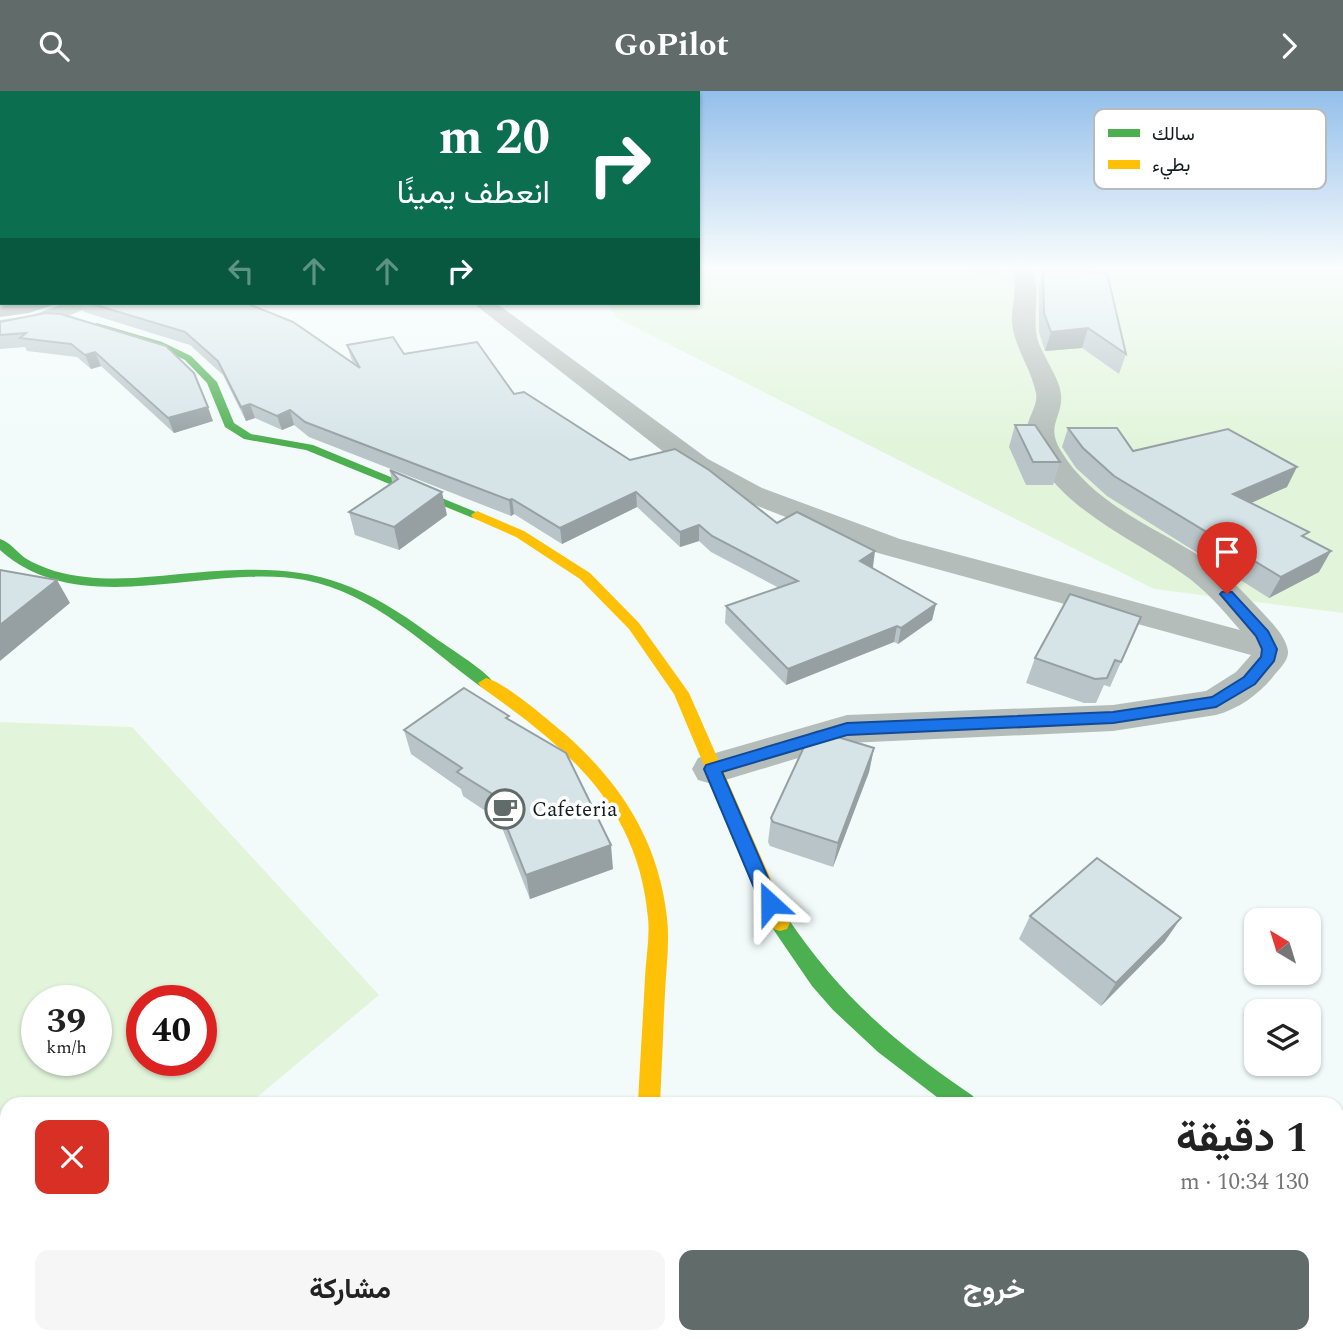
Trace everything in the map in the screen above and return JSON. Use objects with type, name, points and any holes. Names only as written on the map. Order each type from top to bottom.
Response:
[{"type":"street","points":[[102,327],[169,347],[188,358],[212,382],[229,425],[248,436],[309,447],[394,479],[520,534],[563,559],[585,576],[634,626],[661,660],[681,693],[779,923],[807,965],[842,1008],[891,1053],[955,1097]]},
{"type":"street","points":[[518,327],[698,465],[752,494],[889,547],[1270,649]]},
{"type":"street","points":[[712,769],[847,729],[1113,718],[1216,702],[1249,681],[1269,658],[1270,649],[1263,634],[1217,584],[1193,566],[1108,515],[1078,489],[1048,453],[1040,435],[1040,424],[1049,395],[1027,341],[1024,327]]},
{"type":"street","points":[[0,543],[34,567],[80,579],[146,581],[212,573],[271,571],[323,579],[345,586],[384,606],[581,754],[617,798],[631,824],[648,867],[658,916],[649,1097]]},
{"type":"green space","points":[[636,327],[1343,327],[1343,613],[1154,589]]},
{"type":"green space","points":[[0,722],[132,727],[379,995],[257,1097],[0,1097]]},
{"type":"building","points":[[0,327],[105,327],[166,346],[194,373],[208,407],[168,418],[95,352],[85,355],[71,344],[20,338],[26,333],[0,335]]},
{"type":"building","points":[[170,327],[301,327],[360,368],[347,345],[393,337],[404,354],[477,342],[514,394],[524,392],[630,460],[675,449],[709,470],[777,523],[797,512],[875,551],[860,561],[936,604],[901,628],[897,626],[788,669],[726,606],[798,581],[712,536],[699,525],[680,532],[636,492],[560,528],[512,499],[305,422],[290,410],[277,416],[250,404],[241,407],[218,361],[185,332]]},
{"type":"building","points":[[1049,327],[1120,327],[1126,354],[1088,328],[1051,332]]},
{"type":"building","points":[[1015,425],[1035,425],[1060,462],[1033,462]]},
{"type":"building","points":[[1068,428],[1117,428],[1133,451],[1228,429],[1297,467],[1233,494],[1309,532],[1302,536],[1331,551],[1281,577],[1114,476],[1083,448]]},
{"type":"building","points":[[390,470],[442,492],[394,527],[349,512],[398,479]]},
{"type":"building","points":[[0,570],[57,580],[0,625]]},
{"type":"building","points":[[1070,594],[1141,617],[1121,662],[1115,660],[1107,678],[1095,679],[1035,658]]},
{"type":"building","points":[[464,688],[509,716],[506,718],[566,753],[611,845],[526,875],[494,795],[457,772],[462,768],[404,730]]},
{"type":"building","points":[[818,731],[874,748],[838,843],[773,822],[771,818],[810,734]]},
{"type":"building","points":[[1097,858],[1181,918],[1116,983],[1030,916]]},
{"type":"traffic: fast","points":[[102,327],[159,344],[188,358],[212,382],[229,425],[248,437],[309,447],[477,515]]},
{"type":"traffic: fast","points":[[0,543],[25,563],[54,575],[87,581],[122,582],[271,573],[304,576],[330,583],[355,593],[400,619],[486,683]]},
{"type":"traffic: fast","points":[[780,923],[819,979],[862,1025],[910,1065],[955,1097]]},
{"type":"traffic: slow","points":[[477,515],[520,534],[585,576],[634,626],[681,693],[780,923]]},
{"type":"traffic: slow","points":[[486,683],[578,754],[603,781],[624,810],[640,843],[652,879],[658,921],[649,1097]]},
{"type":"place","name":"Cafeteria","points":[[505,809]]},
{"type":"route","points":[[770,903],[712,769],[847,729],[1113,718],[1216,702],[1249,681],[1269,658],[1270,649],[1263,634],[1227,594]]}]
